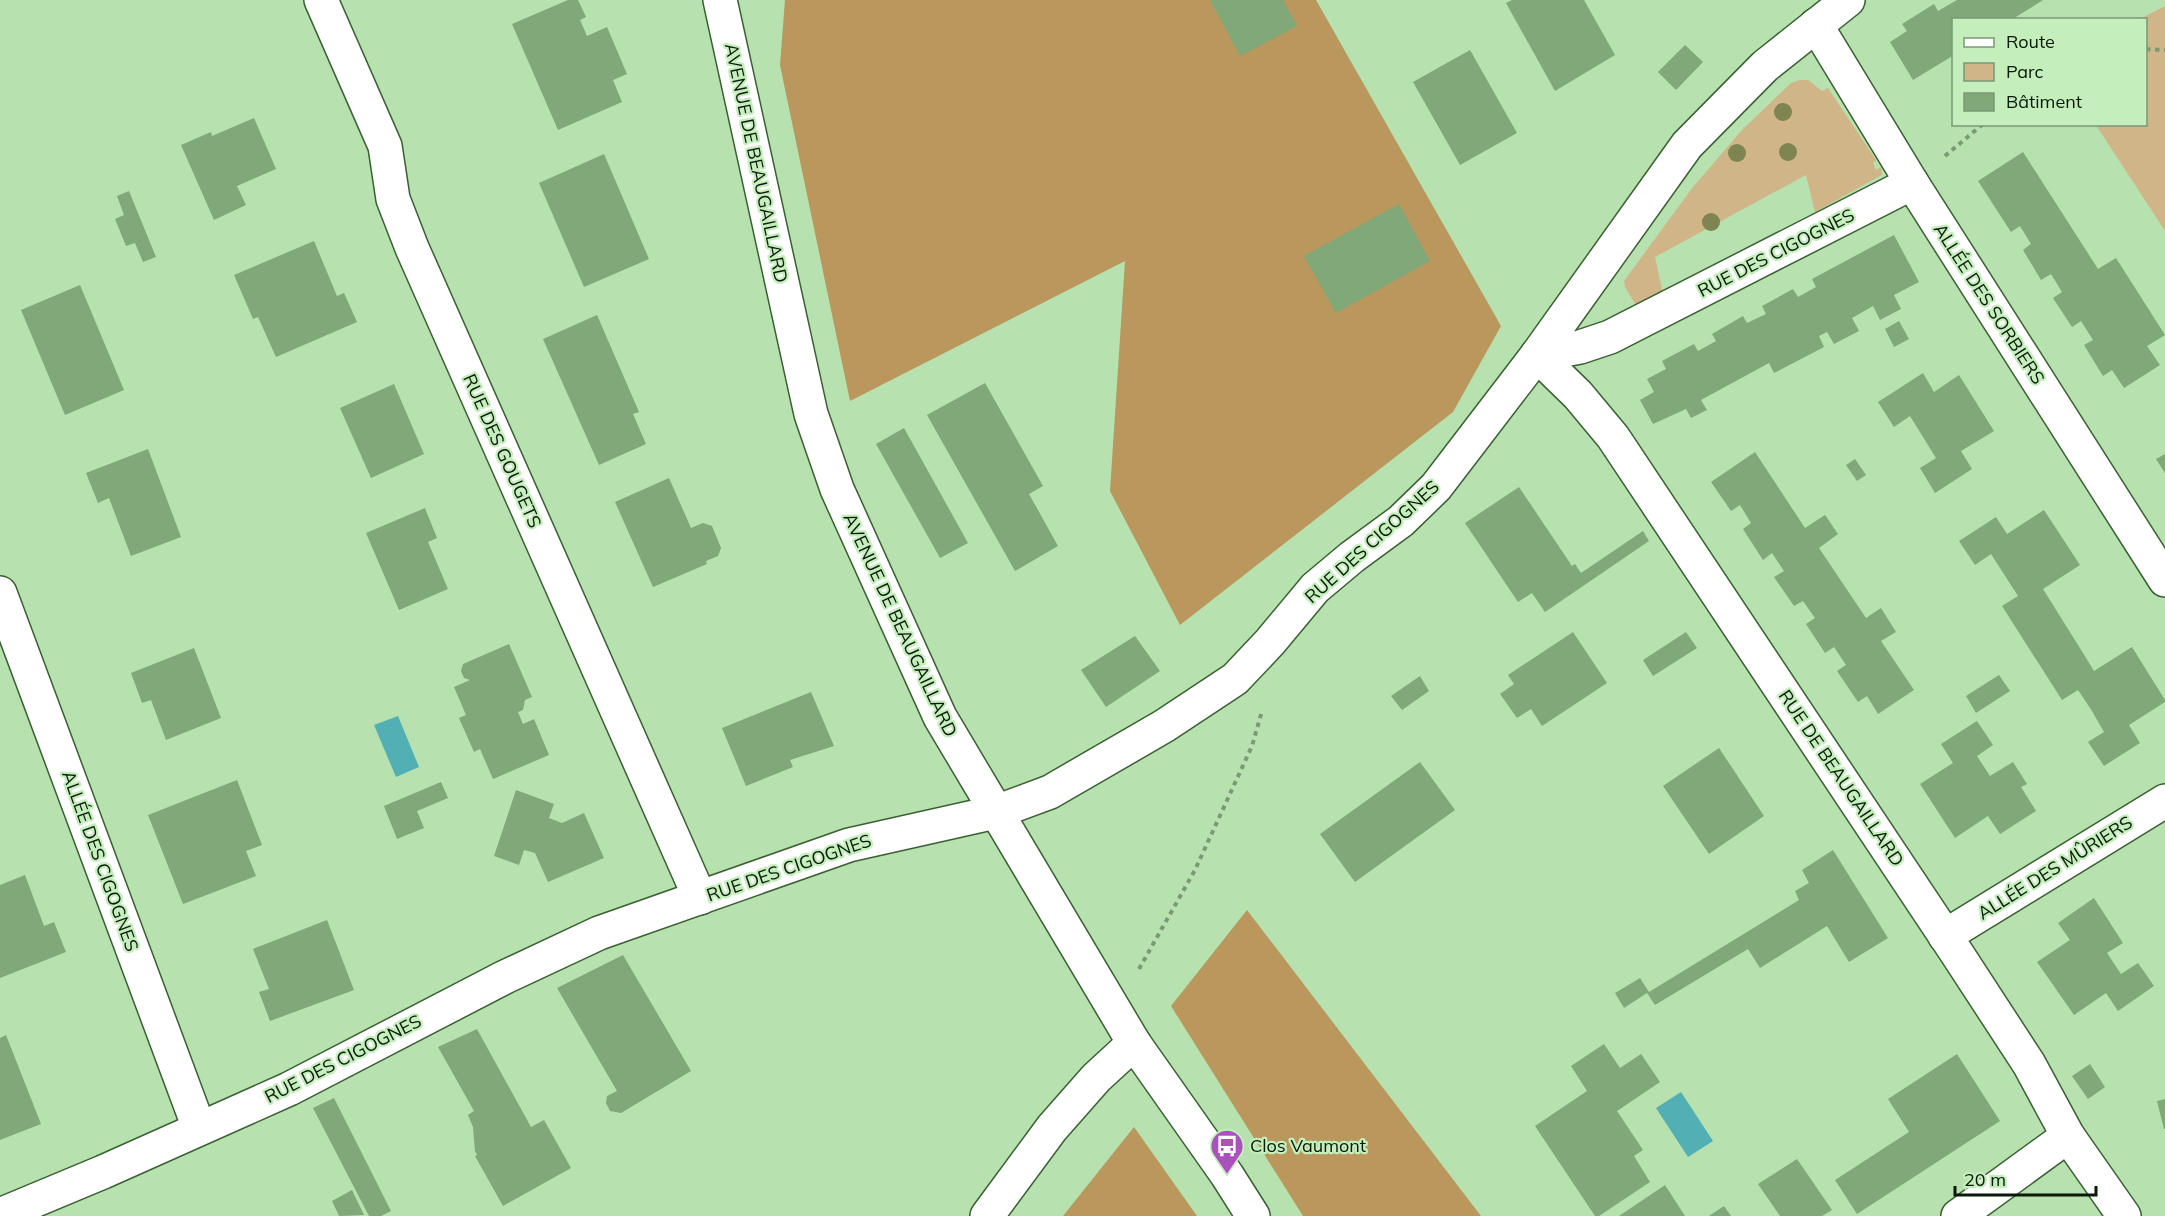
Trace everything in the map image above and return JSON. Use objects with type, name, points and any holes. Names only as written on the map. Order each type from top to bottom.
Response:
[{"type":"street","name":"RUE DES GOUGETS","points":[[321,0],[385,146],[393,199],[412,248],[700,898]]},
{"type":"street","name":"AVENUE DE BEAUGAILLARD","points":[[720,0],[811,414],[837,489],[940,717],[1134,1043],[1227,1175],[1253,1216]]},
{"type":"street","name":"RUE DES CIGOGNES","points":[[0,1215],[289,1089],[505,977],[599,933],[849,845],[996,812],[1050,792],[1164,726],[1235,679],[1316,588],[1352,557],[1401,521],[1436,488],[1537,355],[1688,145],[1765,66],[1848,0]]},
{"type":"street","name":"ALLÉE DES SORBIERS","points":[[1816,25],[1912,183],[2165,580]]},
{"type":"street","name":"RUE DES CIGOGNES","points":[[1537,355],[1581,347],[1610,337],[1912,183]]},
{"type":"street","name":"RUE DE BEAUGAILLARD","points":[[1537,355],[1578,395],[1613,437],[2029,1064],[2068,1136],[2124,1216]]},
{"type":"street","name":"ALLÉE DES CIGOGNES","points":[[0,593],[199,1128]]},
{"type":"street","name":"ALLÉE DES MÛRIERS","points":[[1945,936],[2165,801]]},
{"type":"street","points":[[987,1216],[1052,1128],[1096,1078],[1134,1043]]},
{"type":"street","points":[[1958,1216],[2068,1136]]},
{"type":"path","points":[[2147,49],[2165,50]]},
{"type":"path","points":[[1912,183],[1981,126]]},
{"type":"path","points":[[1114,1010],[1195,870],[1252,746],[1263,705]]},
{"type":"green space","points":[[2165,7],[2165,231],[2097,126],[2147,126],[2147,18],[2142,18]]},
{"type":"green space","points":[[1808,80],[1822,91],[1828,88],[1876,160],[1873,163],[1876,170],[1881,167],[1882,175],[1815,212],[1806,175],[1655,257],[1663,294],[1637,307],[1624,281],[1693,187],[1743,129],[1791,83]]},
{"type":"shaded area","points":[[785,0],[1316,0],[1501,326],[1453,412],[1180,625],[1110,491],[1125,261],[850,401],[780,65]]},
{"type":"shaded area","points":[[1247,910],[1481,1216],[1303,1216],[1171,1006]]},
{"type":"shaded area","points":[[1134,1127],[1197,1216],[1063,1216]]},
{"type":"water","points":[[398,716],[419,767],[396,777],[374,725]]},
{"type":"water","points":[[1681,1092],[1713,1141],[1688,1157],[1656,1108]]},
{"type":"building","points":[[568,0],[578,0],[586,17],[580,20],[587,36],[607,27],[627,74],[613,80],[622,102],[558,130],[512,24]]},
{"type":"building","points":[[1210,0],[1283,0],[1297,26],[1240,56]]},
{"type":"building","points":[[1512,0],[1584,0],[1615,55],[1555,91],[1506,3]]},
{"type":"building","points":[[1957,0],[2043,0],[2014,18],[1952,18],[1952,56],[1913,80],[1890,42],[1907,31],[1902,24],[1934,4],[1938,11]]},
{"type":"building","points":[[1685,45],[1703,62],[1676,90],[1658,72]]},
{"type":"building","points":[[1470,50],[1517,133],[1460,165],[1413,82]]},
{"type":"building","points":[[254,118],[276,169],[237,186],[246,205],[214,220],[181,145],[211,132],[212,136]]},
{"type":"building","points":[[2023,152],[2098,269],[2116,258],[2165,335],[2147,346],[2160,365],[2124,388],[2112,370],[2103,376],[2084,345],[2093,340],[2081,321],[2072,327],[2053,298],[2062,292],[2051,274],[2041,280],[2023,250],[2031,244],[2020,226],[2011,232],[1978,181]]},
{"type":"building","points":[[604,154],[649,259],[584,287],[539,183]]},
{"type":"building","points":[[129,191],[156,257],[143,262],[135,243],[126,246],[115,219],[124,215],[117,196]]},
{"type":"building","points":[[1399,204],[1430,261],[1336,313],[1304,256]]},
{"type":"building","points":[[1894,235],[1919,282],[1894,295],[1901,309],[1880,320],[1873,306],[1852,318],[1859,331],[1834,344],[1827,332],[1819,336],[1824,347],[1774,373],[1769,363],[1701,400],[1707,410],[1691,418],[1686,409],[1653,424],[1640,400],[1654,392],[1647,379],[1666,369],[1662,361],[1694,344],[1698,351],[1716,341],[1712,334],[1743,316],[1747,323],[1766,314],[1762,306],[1793,289],[1798,297],[1816,287],[1812,279]]},
{"type":"building","points":[[314,241],[337,296],[344,293],[357,322],[276,357],[258,317],[253,319],[234,275]]},
{"type":"building","points":[[80,285],[124,390],[65,415],[21,310]]},
{"type":"building","points":[[597,315],[639,412],[633,414],[646,444],[599,465],[543,339]]},
{"type":"building","points":[[1899,321],[1909,339],[1894,347],[1885,329]]},
{"type":"building","points":[[1923,373],[1934,392],[1959,375],[1994,431],[1961,451],[1972,469],[1935,493],[1920,468],[1936,458],[1910,416],[1894,427],[1878,402]]},
{"type":"building","points":[[985,383],[1043,486],[1029,494],[1058,546],[1015,571],[927,415]]},
{"type":"building","points":[[394,384],[424,454],[371,478],[340,408]]},
{"type":"building","points":[[904,428],[968,543],[940,558],[876,444]]},
{"type":"building","points":[[148,449],[181,537],[131,556],[109,498],[98,503],[86,473]]},
{"type":"building","points":[[1755,452],[1805,528],[1825,515],[1838,534],[1819,548],[1866,618],[1881,608],[1896,632],[1881,641],[1914,690],[1878,714],[1867,696],[1858,702],[1837,671],[1846,665],[1834,647],[1825,653],[1806,624],[1815,618],[1803,601],[1794,606],[1774,577],[1784,571],[1772,553],[1763,560],[1743,529],[1751,523],[1740,505],[1731,511],[1711,482]]},
{"type":"building","points":[[2165,454],[2165,473],[2156,459]]},
{"type":"building","points":[[1855,459],[1866,475],[1857,481],[1846,465]]},
{"type":"building","points":[[669,478],[691,528],[703,523],[712,526],[721,548],[718,556],[706,561],[707,564],[653,587],[615,502]]},
{"type":"building","points":[[1519,487],[1572,566],[1575,564],[1581,573],[1643,531],[1649,541],[1545,612],[1532,593],[1518,602],[1465,523]]},
{"type":"building","points":[[425,508],[437,538],[428,542],[448,589],[399,610],[366,533]]},
{"type":"building","points":[[2044,510],[2080,565],[2043,589],[2094,671],[2132,647],[2165,700],[2129,725],[2140,743],[2104,766],[2088,742],[2104,732],[2078,690],[2062,700],[2002,606],[2018,596],[1991,554],[1975,565],[1959,541],[1996,517],[2007,534]]},
{"type":"building","points":[[1573,632],[1607,683],[1542,726],[1531,709],[1517,718],[1500,694],[1514,684],[1508,675]]},
{"type":"building","points":[[1686,632],[1697,648],[1653,676],[1643,660]]},
{"type":"building","points":[[1135,636],[1160,671],[1106,707],[1081,670]]},
{"type":"building","points":[[509,644],[532,697],[525,700],[523,710],[518,712],[523,724],[534,719],[549,755],[493,779],[480,749],[474,752],[459,718],[466,715],[454,687],[470,680],[464,678],[461,671],[463,664]]},
{"type":"building","points":[[194,648],[221,718],[166,740],[151,700],[142,703],[131,673]]},
{"type":"building","points":[[1999,675],[2010,691],[1976,713],[1966,696]]},
{"type":"building","points":[[1420,676],[1429,691],[1402,710],[1391,696]]},
{"type":"building","points":[[811,692],[834,746],[790,760],[793,767],[746,786],[722,728]]},
{"type":"building","points":[[1977,721],[1993,745],[1977,756],[1990,776],[2013,762],[2027,784],[2021,787],[2036,811],[2000,834],[1988,816],[1955,838],[1920,784],[1953,763],[1941,744]]},
{"type":"building","points":[[1719,748],[1764,816],[1709,854],[1663,786]]},
{"type":"building","points":[[1420,762],[1455,810],[1355,882],[1320,834]]},
{"type":"building","points":[[237,780],[262,845],[246,851],[256,876],[183,904],[148,815]]},
{"type":"building","points":[[441,782],[448,798],[417,811],[424,828],[397,839],[384,806]]},
{"type":"building","points":[[516,790],[554,804],[549,818],[562,823],[584,813],[604,858],[548,882],[535,853],[524,850],[519,865],[494,856]]},
{"type":"building","points":[[1833,850],[1888,938],[1849,962],[1827,926],[1760,968],[1748,949],[1655,1005],[1647,993],[1624,1008],[1615,993],[1640,978],[1649,992],[1799,900],[1795,891],[1809,883],[1802,870]]},
{"type":"building","points":[[25,875],[44,926],[54,922],[66,952],[0,978],[0,885]]},
{"type":"building","points":[[2094,898],[2123,943],[2107,953],[2121,974],[2138,963],[2154,986],[2118,1011],[2106,993],[2074,1015],[2037,962],[2070,940],[2058,923]]},
{"type":"building","points":[[327,920],[354,990],[270,1021],[259,992],[269,989],[253,949]]},
{"type":"building","points":[[623,955],[691,1071],[621,1113],[610,1111],[606,1103],[607,1096],[617,1091],[557,988]]},
{"type":"building","points":[[477,1029],[531,1127],[544,1120],[571,1168],[503,1206],[475,1156],[477,1155],[473,1127],[468,1115],[474,1111],[438,1047]]},
{"type":"building","points":[[6,1035],[41,1124],[0,1140],[0,1038]]},
{"type":"building","points":[[1604,1044],[1620,1068],[1641,1054],[1660,1082],[1617,1111],[1643,1150],[1634,1156],[1650,1182],[1599,1216],[1595,1216],[1535,1126],[1587,1091],[1571,1066]]},
{"type":"building","points":[[1957,1054],[2000,1121],[1857,1214],[1835,1180],[1909,1132],[1888,1099]]},
{"type":"building","points":[[2090,1064],[2105,1087],[2088,1099],[2072,1076]]},
{"type":"building","points":[[334,1098],[391,1211],[381,1216],[369,1216],[313,1108]]},
{"type":"building","points":[[2165,1099],[2165,1129],[2164,1129],[2157,1101]]},
{"type":"building","points":[[1797,1159],[1832,1210],[1822,1216],[1780,1216],[1758,1184]]},
{"type":"building","points":[[1665,1185],[1685,1216],[1619,1216]]},
{"type":"building","points":[[352,1190],[364,1215],[339,1216],[332,1201]]},
{"type":"building","points":[[1724,1206],[1731,1216],[1709,1216]]},
{"type":"place","name":"Clos Vaumont","points":[[1227,1175]]}]
